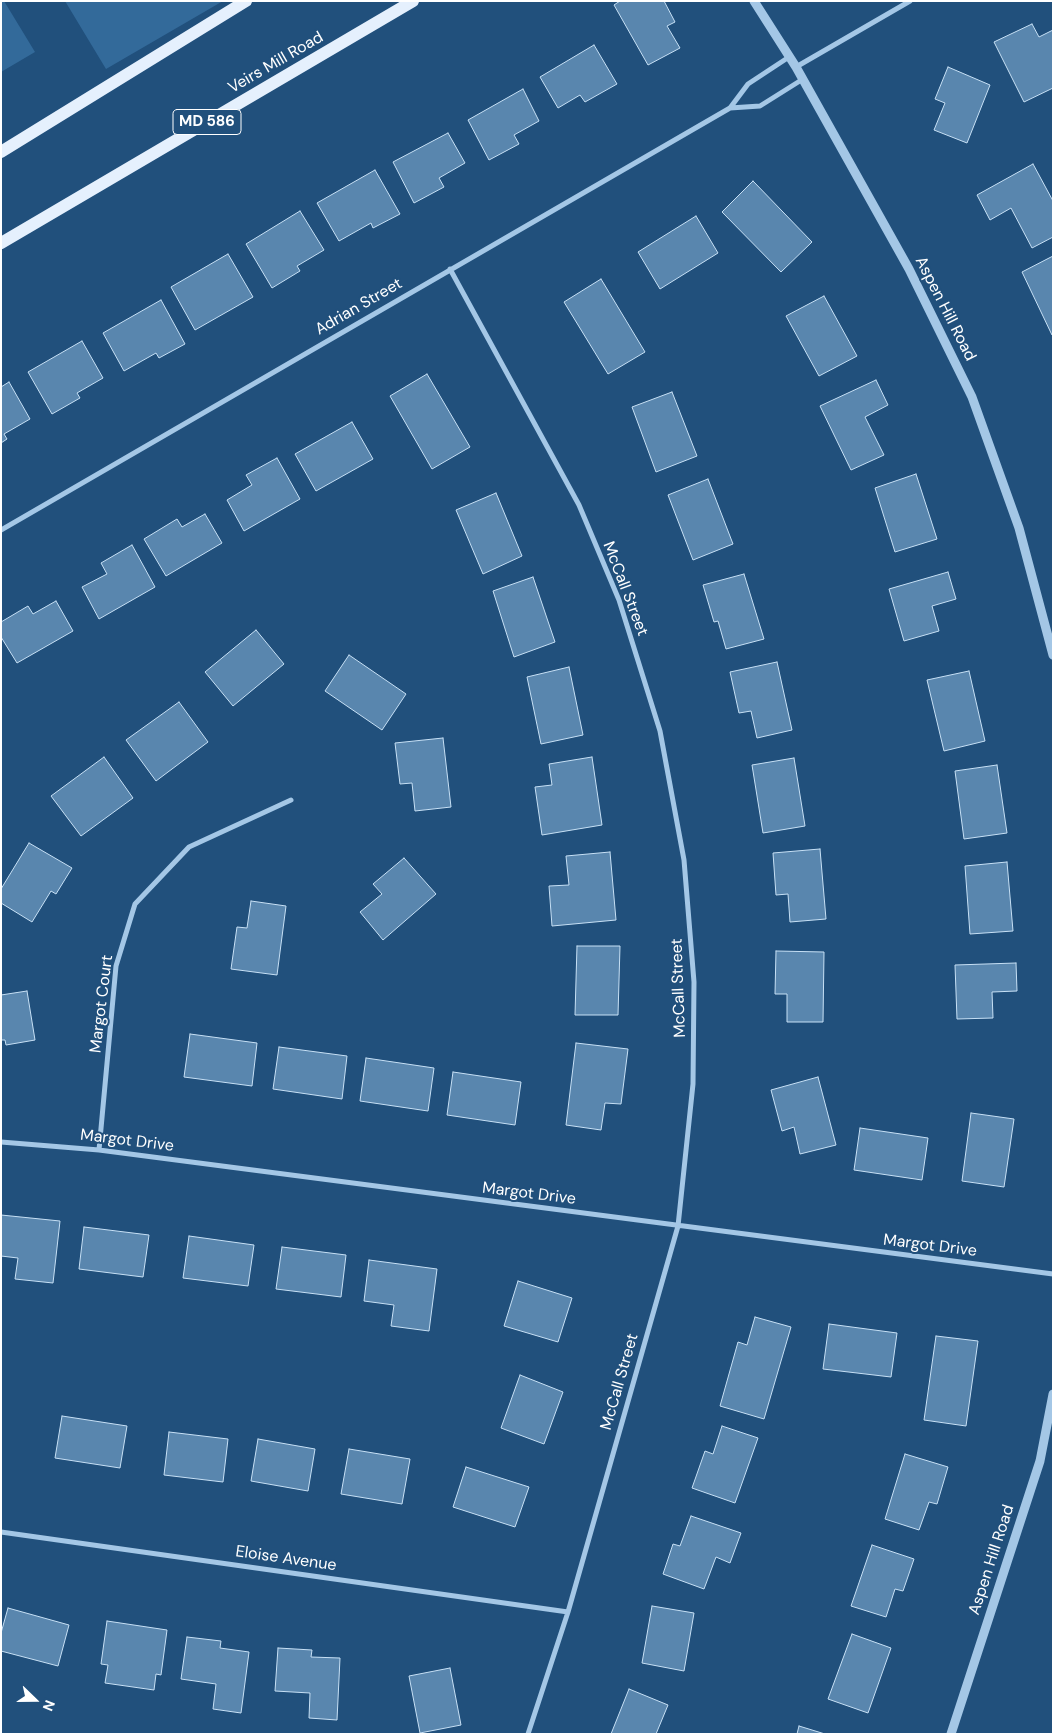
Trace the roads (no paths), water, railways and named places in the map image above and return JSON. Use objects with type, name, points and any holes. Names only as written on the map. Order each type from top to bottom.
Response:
[{"type":"main road","points":[[1,152],[246,1]]},
{"type":"main road","name":"Veirs Mill Road","points":[[1,244],[413,1]]},
{"type":"street","name":"Aspen Hill Road","points":[[754,1],[796,66],[909,269],[972,397],[1019,528],[1053,655]]},
{"type":"street","points":[[796,66],[910,1]]},
{"type":"street","name":"Adrian Street","points":[[1,530],[730,108],[748,84],[789,57]]},
{"type":"street","name":"Adrian Street","points":[[730,108],[760,106],[803,79]]},
{"type":"street","name":"McCall Street","points":[[450,269],[578,505],[619,600],[660,732],[684,860],[694,982],[693,1084],[678,1226],[568,1612],[528,1734]]},
{"type":"street","name":"Margot Court","points":[[99,1150],[116,966],[135,904],[189,847],[291,800]]},
{"type":"street","name":"Margot Drive","points":[[1,1142],[99,1150],[1053,1274]]},
{"type":"street","name":"Aspen Hill Road","points":[[951,1734],[1040,1461],[1053,1394]]},
{"type":"street","name":"Eloise Avenue","points":[[1,1532],[568,1612]]}]
